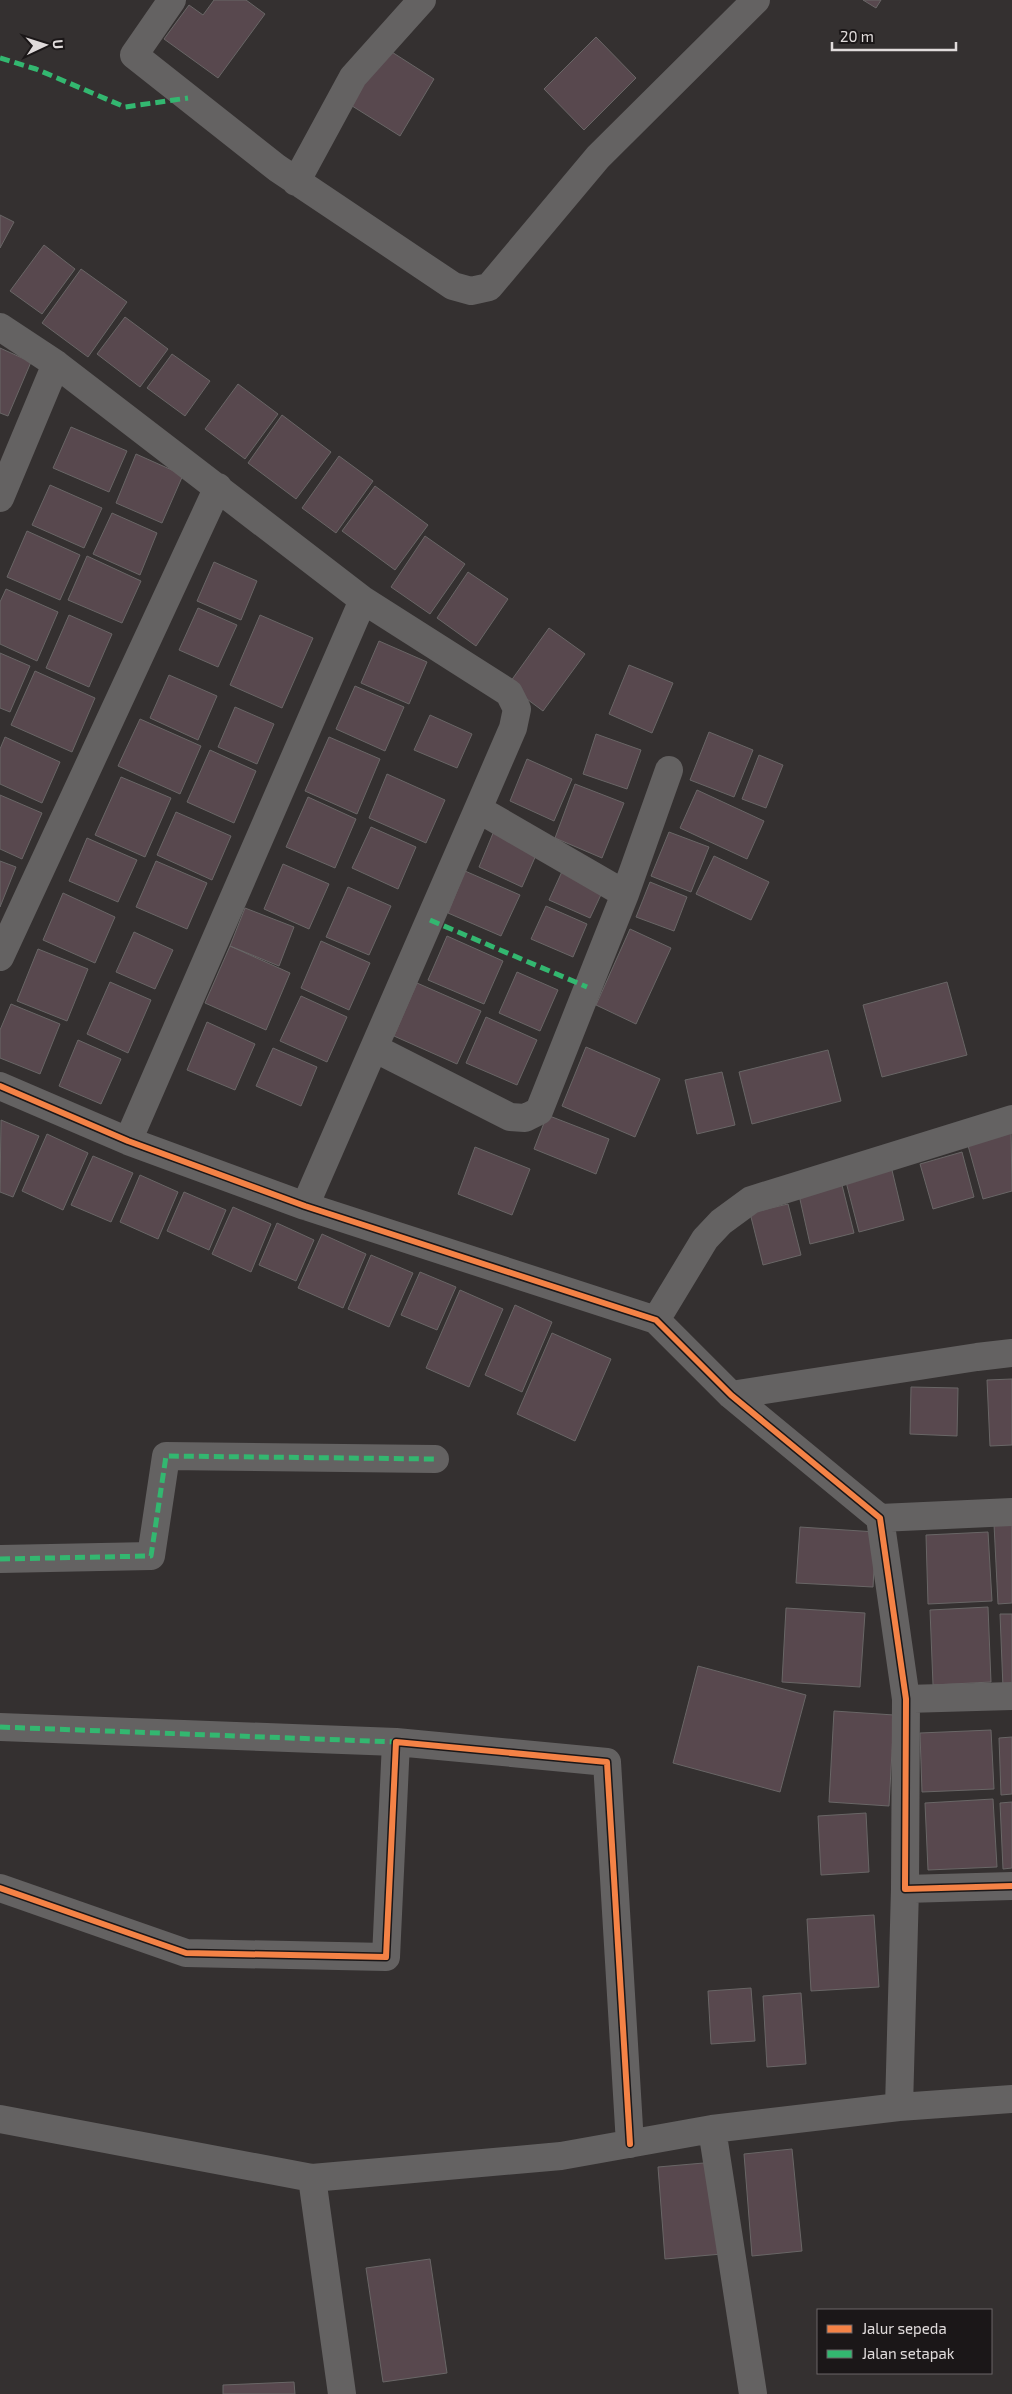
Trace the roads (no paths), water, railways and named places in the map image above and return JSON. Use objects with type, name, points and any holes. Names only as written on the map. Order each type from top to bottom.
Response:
[{"type":"street","points":[[172,0],[134,55],[296,182],[453,286],[471,292],[489,287],[598,157],[756,0]]},
{"type":"street","points":[[296,182],[353,77],[422,0]]},
{"type":"street","points":[[0,327],[56,364],[363,600],[509,693],[518,709],[513,728],[305,1206]]},
{"type":"street","points":[[0,498],[56,364]]},
{"type":"street","points":[[0,957],[218,487]]},
{"type":"street","points":[[128,1141],[363,600]]},
{"type":"street","points":[[374,1048],[510,1116],[525,1118],[539,1111],[625,894],[669,770]]},
{"type":"street","points":[[478,809],[625,894]]},
{"type":"street","points":[[0,1086],[128,1141],[305,1206],[656,1320],[732,1395],[880,1518],[906,1699],[905,1889],[899,2107]]},
{"type":"street","points":[[656,1320],[706,1239],[721,1222],[751,1200],[1012,1119]]},
{"type":"street","points":[[732,1395],[1012,1353]]},
{"type":"street","points":[[0,1559],[151,1556],[166,1456],[435,1459]]},
{"type":"street","points":[[880,1518],[1012,1512]]},
{"type":"street","points":[[906,1699],[1012,1696]]},
{"type":"street","points":[[0,1727],[396,1742],[607,1762],[630,2144]]},
{"type":"street","points":[[0,1888],[186,1953],[386,1957],[396,1742]]},
{"type":"street","points":[[905,1889],[1012,1886]]},
{"type":"street","points":[[0,2119],[312,2178],[561,2156],[712,2129],[899,2107],[1012,2099]]},
{"type":"street","points":[[712,2129],[753,2394]]},
{"type":"street","points":[[312,2178],[342,2394]]}]
